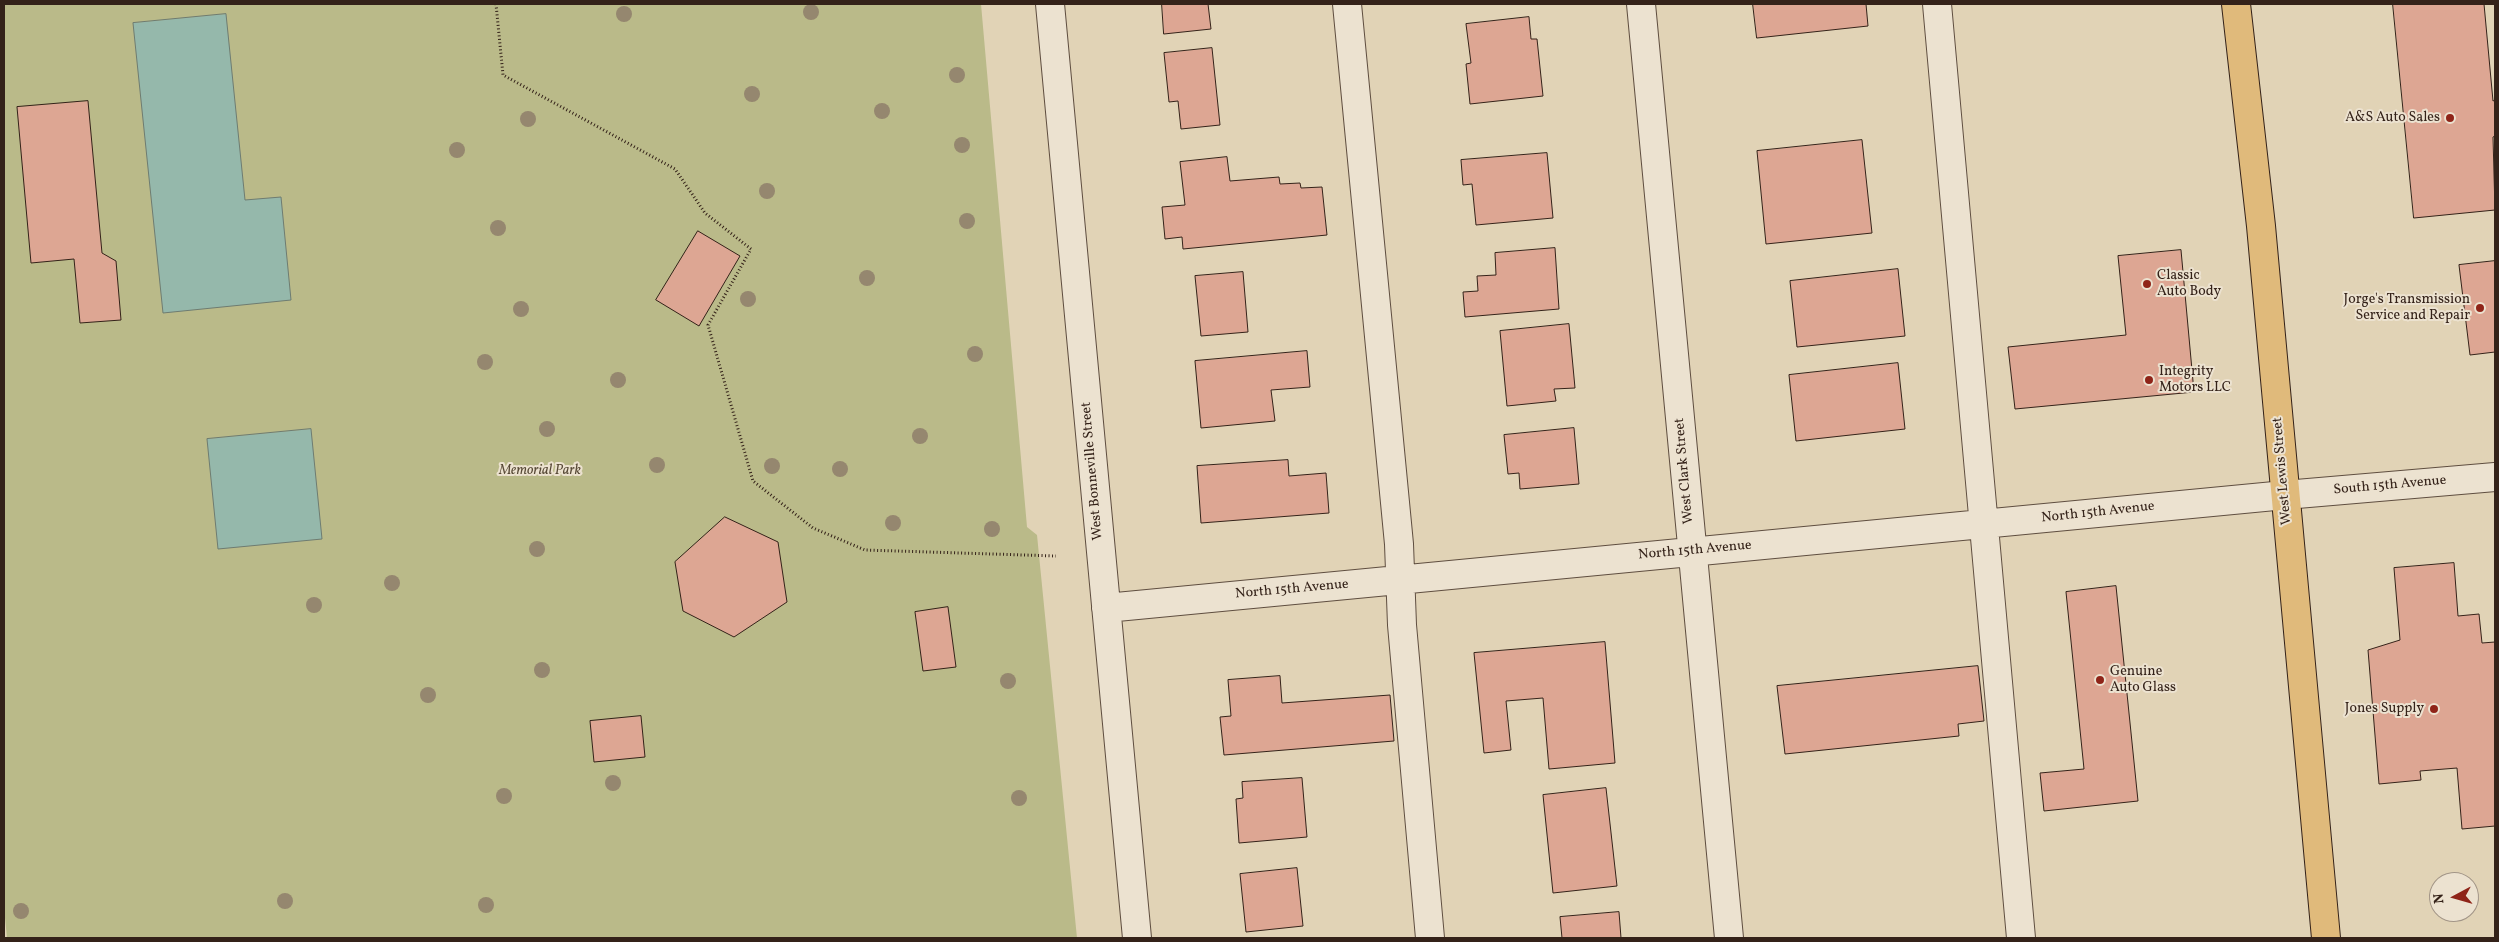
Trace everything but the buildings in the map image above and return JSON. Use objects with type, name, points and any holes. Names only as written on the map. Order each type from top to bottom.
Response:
[{"type":"main road","name":"West Lewis Street","points":[[2236,4],[2261,226],[2326,938]]},
{"type":"street","name":"West Bonneville Street","points":[[1050,4],[1137,938]]},
{"type":"street","points":[[1347,4],[1399,544],[1398,580],[1430,938]]},
{"type":"street","name":"West Clark Street","points":[[1641,4],[1729,938]]},
{"type":"street","points":[[1937,4],[2021,938]]},
{"type":"street","name":"South 15th Avenue","points":[[2285,495],[2495,477]]},
{"type":"street","name":"North 15th Avenue","points":[[1106,608],[2285,495]]},
{"type":"path","points":[[496,4],[503,75],[676,169],[705,213],[751,249],[708,325],[753,481],[813,528],[865,550],[1056,556]]},
{"type":"green space","name":"Memorial Park","points":[[4,4],[981,4],[1027,527],[1037,535],[1077,938],[7,938],[4,908]]},
{"type":"shaded area","points":[[226,14],[245,200],[281,197],[291,300],[163,313],[133,23]]},
{"type":"shaded area","points":[[311,429],[322,539],[218,549],[207,439]]},
{"type":"place","name":"A&S Auto Sales","points":[[2450,118]]},
{"type":"place","name":"Classic Auto Body","points":[[2147,284]]},
{"type":"place","name":"Jorge's Transmission Service and Repair","points":[[2480,308]]},
{"type":"place","name":"Integrity Motors LLC","points":[[2149,380]]},
{"type":"place","name":"Genuine Auto Glass","points":[[2100,680]]},
{"type":"place","name":"Jones Supply","points":[[2434,709]]}]
